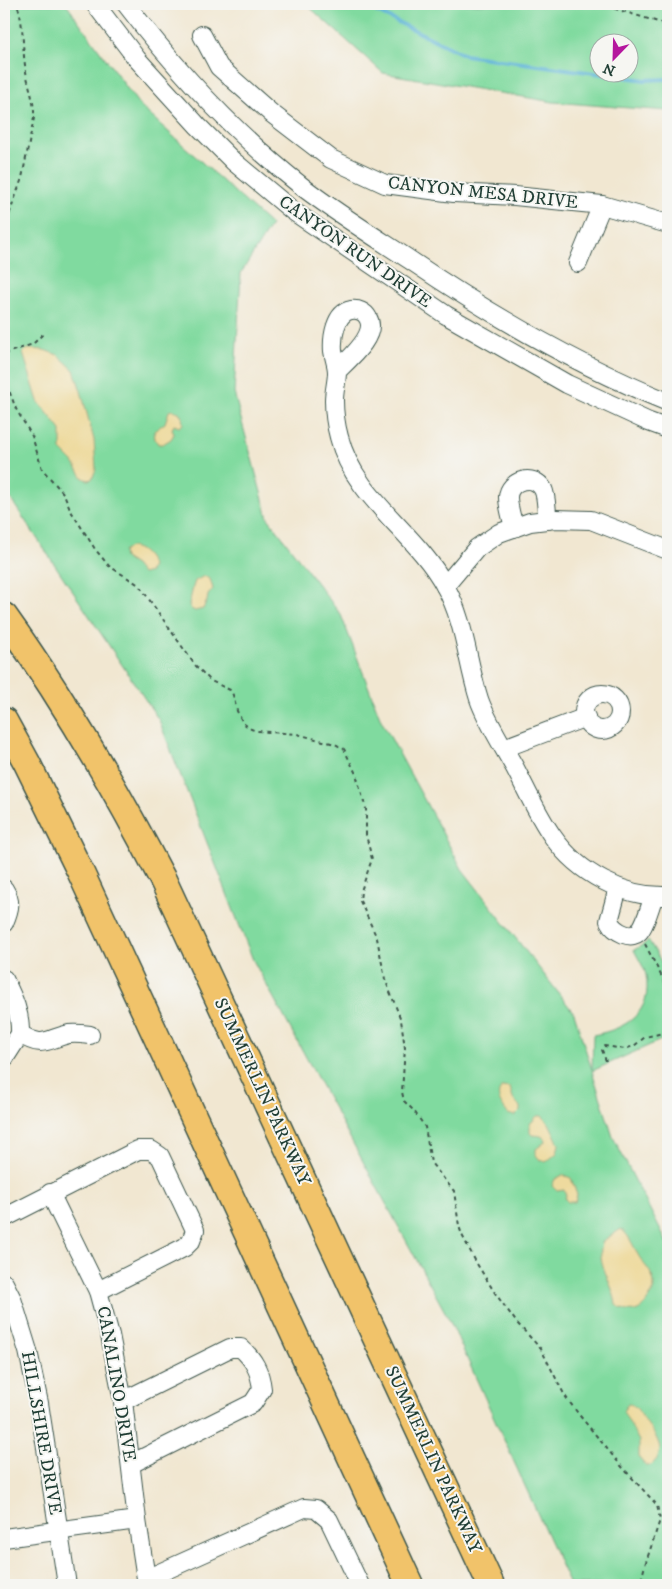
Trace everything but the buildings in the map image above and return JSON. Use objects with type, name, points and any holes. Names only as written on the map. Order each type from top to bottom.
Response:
[{"type":"highway","name":"SUMMERLIN PARKWAY","points":[[4,616],[81,730],[127,810],[164,882],[490,1585]]},
{"type":"highway","points":[[4,721],[27,763],[80,871],[410,1585]]},
{"type":"street","name":"CANYON RUN DRIVE","points":[[95,4],[137,59],[198,126],[233,161],[293,211],[446,315],[567,384],[668,429]]},
{"type":"street","name":"CANYON RUN DRIVE","points":[[126,4],[164,53],[199,92],[243,135],[305,188],[435,277],[499,317],[568,355],[668,402]]},
{"type":"street","name":"CANYON MESA DRIVE","points":[[202,35],[219,67],[271,113],[332,160],[385,184],[454,193],[515,196],[602,205],[668,224]]},
{"type":"street","points":[[578,263],[602,205]]},
{"type":"street","points":[[337,371],[334,400],[339,438],[352,469],[365,489],[428,559],[445,586],[460,619],[470,671],[480,702],[553,837],[571,858],[593,876],[618,888],[661,896],[642,929],[634,935],[622,934],[612,927],[609,921],[618,888]]},
{"type":"street","points":[[514,528],[508,496],[515,484],[522,480],[533,481],[542,488],[548,520]]},
{"type":"street","points":[[445,586],[477,548],[499,533],[530,522],[591,520],[668,550]]},
{"type":"street","points":[[504,748],[586,717]]},
{"type":"street","points":[[4,889],[9,897],[9,910],[4,923]]},
{"type":"street","points":[[4,979],[19,1016],[20,1034],[4,1059]]},
{"type":"street","points":[[20,1034],[32,1042],[44,1043],[71,1034],[90,1035]]},
{"type":"street","points":[[4,1218],[138,1150],[151,1150],[160,1156],[195,1230],[191,1241],[185,1247],[98,1290]]},
{"type":"street","name":"CANALINO DRIVE","points":[[50,1193],[98,1290],[110,1335],[123,1401],[137,1520],[147,1582]]},
{"type":"street","name":"HILLSHIRE DRIVE","points":[[4,1283],[12,1299],[28,1351],[67,1585]]},
{"type":"street","points":[[123,1401],[230,1348],[241,1348],[252,1358],[260,1376],[262,1389],[253,1404],[131,1464]]},
{"type":"street","points":[[147,1582],[304,1508],[316,1509],[329,1520],[360,1585]]},
{"type":"street","points":[[4,1538],[137,1520]]},
{"type":"path","points":[[4,229],[22,178],[35,110],[25,67],[23,22],[18,4]]},
{"type":"path","points":[[599,4],[668,25]]},
{"type":"path","points":[[4,354],[33,344],[43,334]]},
{"type":"path","points":[[4,377],[16,409],[32,436],[42,469],[64,494],[71,511],[95,550],[109,566],[139,585],[201,672],[211,681],[230,690],[234,695],[237,711],[243,723],[257,731],[296,734],[335,744],[344,749],[356,774],[366,809],[366,835],[372,859],[371,867],[361,892],[360,902],[377,938],[385,979],[401,1020],[405,1048],[402,1092],[404,1101],[414,1110],[425,1127],[431,1163],[454,1191],[460,1230],[477,1264],[495,1293],[517,1323],[541,1349],[570,1403],[600,1442],[656,1505],[660,1520],[640,1585]]},
{"type":"path","points":[[638,932],[668,989]]},
{"type":"path","points":[[606,1061],[602,1050],[604,1046],[625,1049],[634,1046],[645,1037],[668,1032]]},
{"type":"green space","points":[[4,4],[66,4],[140,106],[271,225],[241,273],[234,393],[268,518],[341,615],[381,720],[462,869],[574,1013],[592,1070],[593,1035],[626,1023],[641,1009],[645,1000],[647,988],[646,975],[634,950],[649,941],[668,973],[668,1037],[592,1071],[613,1137],[668,1245],[668,1585],[570,1585],[450,1321],[253,960],[159,720],[4,489]]},
{"type":"green space","points":[[306,4],[668,4],[668,111],[553,102],[383,73]]},
{"type":"sand","points":[[29,349],[44,350],[58,355],[74,370],[94,440],[96,469],[92,479],[83,478],[73,462],[61,450],[61,430],[38,401],[23,353]]},
{"type":"sand","points":[[169,411],[179,412],[183,424],[179,427],[174,425],[172,429],[174,434],[171,439],[163,444],[158,444],[154,431],[165,423]]},
{"type":"sand","points":[[129,547],[137,548],[145,555],[152,565],[150,572],[142,574],[135,565],[124,558],[123,552]]},
{"type":"sand","points":[[204,576],[210,579],[213,589],[208,595],[203,609],[195,611],[189,605],[193,587],[195,581]]},
{"type":"sand","points":[[502,1087],[510,1088],[513,1098],[520,1107],[520,1111],[515,1116],[508,1114],[501,1104],[499,1094]]},
{"type":"sand","points":[[537,1116],[542,1116],[549,1123],[559,1144],[557,1153],[546,1162],[540,1160],[536,1155],[536,1149],[545,1142],[544,1139],[530,1133],[530,1124]]},
{"type":"sand","points":[[563,1175],[571,1178],[577,1195],[575,1202],[568,1202],[565,1199],[564,1190],[557,1191],[552,1186],[555,1179]]},
{"type":"sand","points":[[621,1229],[628,1236],[654,1283],[653,1291],[648,1300],[641,1308],[634,1311],[625,1310],[616,1305],[601,1256],[603,1241]]},
{"type":"sand","points":[[628,1404],[637,1409],[659,1443],[659,1454],[651,1465],[645,1465],[639,1458],[639,1441],[623,1411]]},
{"type":"waterway","points":[[361,4],[465,55],[645,80],[668,79]]}]
